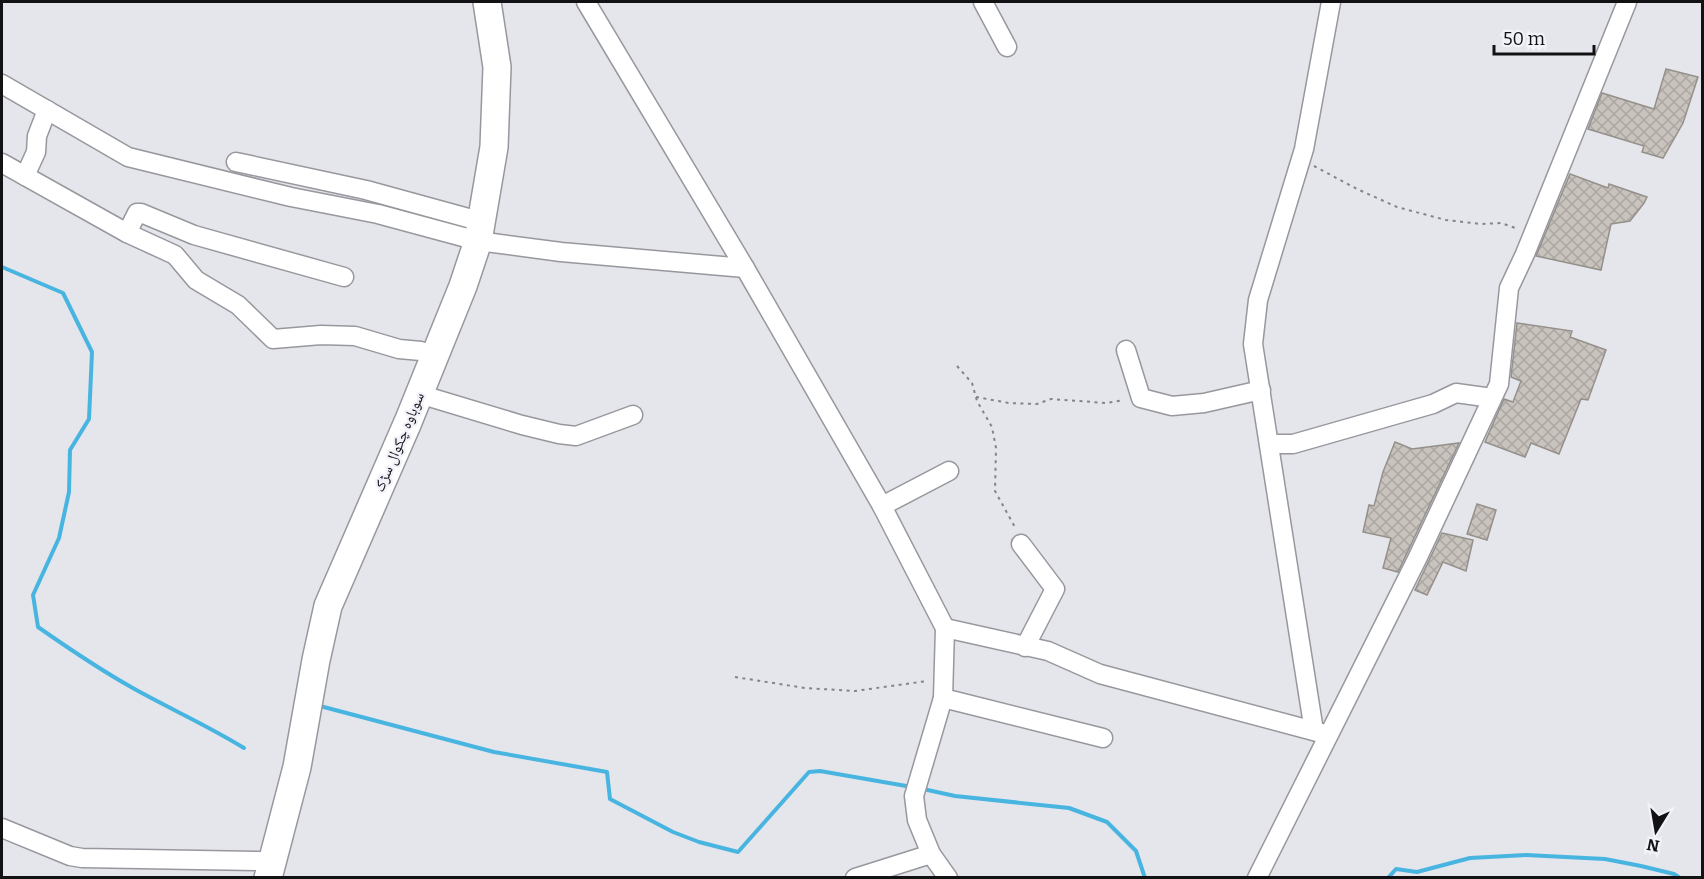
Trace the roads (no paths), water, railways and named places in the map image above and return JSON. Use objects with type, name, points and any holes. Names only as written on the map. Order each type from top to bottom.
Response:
[{"type":"highway","points":[[261,872],[283,768],[300,653],[315,595],[449,287],[470,232],[478,147],[479,68],[471,2]]},
{"type":"highway","name":"سوہاوہ چکوال سڑک","points":[[261,872],[297,767],[328,606],[463,286],[470,232],[494,147],[497,67],[487,2]]},
{"type":"street","points":[[586,2],[745,268],[882,506],[945,628],[943,698],[917,788],[917,820],[931,854],[948,878]]},
{"type":"street","points":[[983,2],[1007,47]]},
{"type":"street","points":[[1322,733],[1253,344],[1258,300],[1301,159],[1331,2]]},
{"type":"street","points":[[1257,878],[1322,733],[1417,559],[1499,384],[1509,288],[1627,2]]},
{"type":"street","points":[[2,84],[128,157],[291,197],[561,252],[745,268]]},
{"type":"street","points":[[25,176],[36,152],[37,135],[47,110]]},
{"type":"street","points":[[236,162],[366,190],[470,232]]},
{"type":"street","points":[[2,163],[127,233],[175,255],[196,280],[238,304],[273,339],[321,335],[355,336],[399,349],[421,351]]},
{"type":"street","points":[[127,233],[137,213],[141,213],[194,236],[344,277]]},
{"type":"street","points":[[1126,350],[1140,398],[1172,406],[1204,403],[1261,390]]},
{"type":"street","points":[[1269,444],[1293,444],[1433,404],[1456,393],[1492,398]]},
{"type":"street","points":[[419,394],[522,425],[576,436],[633,415]]},
{"type":"street","points":[[882,506],[950,471]]},
{"type":"street","points":[[1021,544],[1055,590],[1025,647]]},
{"type":"street","points":[[945,628],[1047,651],[1100,674],[1322,733]]},
{"type":"street","points":[[943,698],[1103,738]]},
{"type":"street","points":[[2,828],[70,856],[261,872]]},
{"type":"street","points":[[855,878],[931,854]]},
{"type":"waterway","points":[[2,267],[63,293],[92,352],[89,419],[70,450],[69,492],[59,538],[33,595],[38,627],[119,680],[244,748]]},
{"type":"waterway","points":[[320,706],[494,752],[607,772],[610,799],[673,832],[699,842],[738,852],[809,772],[820,771],[912,787]]},
{"type":"waterway","points":[[923,789],[955,796],[1069,808],[1107,822],[1136,851],[1145,878]]},
{"type":"waterway","points":[[1388,878],[1396,869],[1417,872],[1470,858],[1526,855],[1605,859],[1674,874],[1680,878]]}]
